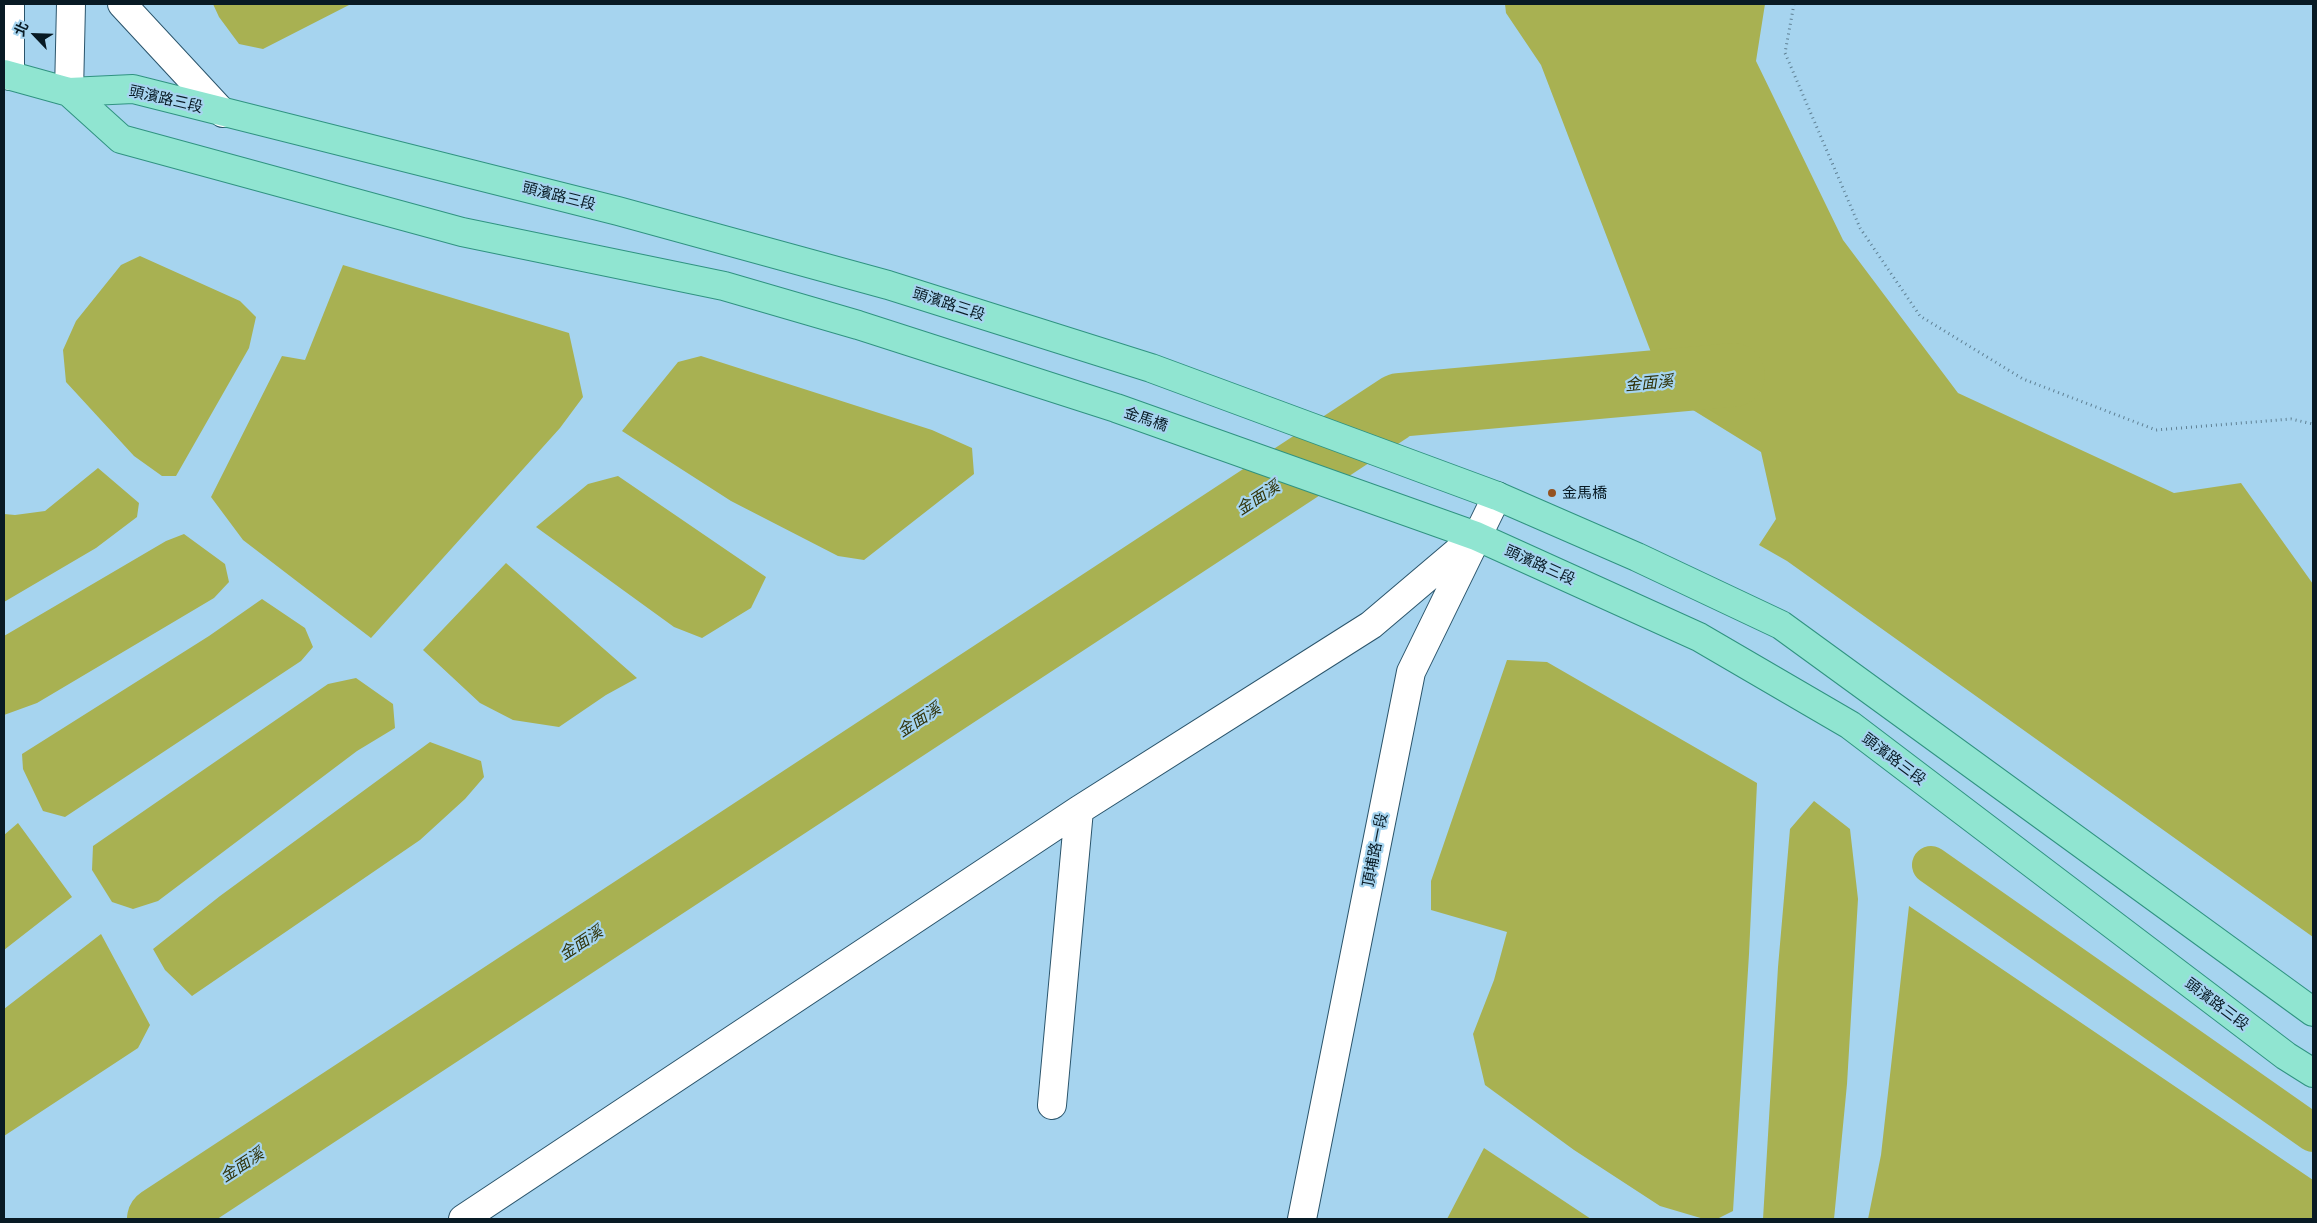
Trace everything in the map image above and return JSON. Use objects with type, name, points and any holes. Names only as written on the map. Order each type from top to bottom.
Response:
[{"type":"main road","points":[[7,75],[68,92]]},
{"type":"main road","name":"頭濱路三段","points":[[68,92],[133,89],[618,211],[859,277],[1151,368],[1496,496]]},
{"type":"main road","name":"金馬橋","points":[[68,92],[121,140],[462,232],[724,286],[886,334],[1116,408],[1431,519]]},
{"type":"main road","points":[[1496,496],[1637,557],[1781,625],[2313,1012]]},
{"type":"main road","name":"頭濱路三段","points":[[1431,519],[1476,536],[1699,637],[1850,726],[2286,1056],[2313,1073]]},
{"type":"street","points":[[7,75],[10,4]]},
{"type":"street","points":[[68,92],[71,4]]},
{"type":"street","points":[[122,4],[223,113]]},
{"type":"street","name":"頂埔路一段","points":[[1302,1219],[1411,672],[1496,496]]},
{"type":"street","points":[[463,1219],[1079,810],[1371,625],[1476,536]]},
{"type":"street","points":[[1052,1105],[1079,810]]},
{"type":"path","points":[[1794,4],[1785,53],[1860,228],[1920,316],[2023,379],[2156,430],[2291,419],[2313,424]]},
{"type":"shaded area","points":[[213,4],[351,4],[263,49],[239,44],[219,17]]},
{"type":"shaded area","points":[[1505,4],[1765,4],[1756,61],[1843,240],[1958,393],[2174,493],[2241,483],[2313,584],[2313,937],[1787,561],[1759,545],[1776,519],[1761,452],[1667,394],[1541,65],[1506,13]]},
{"type":"shaded area","points":[[140,256],[240,301],[256,317],[249,348],[176,476],[162,476],[134,456],[66,382],[63,350],[76,321],[121,265]]},
{"type":"shaded area","points":[[343,265],[569,333],[583,397],[560,428],[371,638],[243,540],[211,497],[282,356],[305,360]]},
{"type":"shaded area","points":[[701,356],[932,430],[972,448],[974,474],[864,560],[838,556],[731,501],[622,431],[678,362]]},
{"type":"shaded area","points":[[98,468],[139,503],[137,517],[96,548],[4,602],[4,514],[15,515],[45,511]]},
{"type":"shaded area","points":[[618,476],[766,577],[751,608],[702,638],[674,627],[536,527],[588,484]]},
{"type":"shaded area","points":[[184,534],[225,564],[229,582],[214,598],[37,703],[4,715],[4,636],[166,541]]},
{"type":"shaded area","points":[[506,563],[637,678],[606,695],[559,727],[513,720],[480,703],[423,650]]},
{"type":"shaded area","points":[[262,599],[305,628],[313,647],[301,661],[65,817],[43,811],[23,769],[22,754],[209,636]]},
{"type":"shaded area","points":[[1507,660],[1547,662],[1757,783],[1749,954],[1733,1211],[1717,1219],[1704,1219],[1660,1206],[1574,1150],[1485,1085],[1473,1034],[1494,980],[1507,932],[1431,910],[1431,881]]},
{"type":"shaded area","points":[[356,678],[393,704],[395,728],[357,751],[158,901],[133,909],[112,902],[92,870],[93,846],[328,684]]},
{"type":"shaded area","points":[[430,742],[481,761],[484,777],[465,799],[420,840],[192,996],[165,970],[153,949],[220,896]]},
{"type":"shaded area","points":[[1814,801],[1850,829],[1858,899],[1847,1084],[1834,1219],[1763,1219],[1778,967],[1790,829]]},
{"type":"shaded area","points":[[18,823],[72,897],[4,950],[4,835]]},
{"type":"shaded area","points":[[1909,906],[2313,1180],[2313,1219],[1868,1219],[1881,1155]]},
{"type":"shaded area","points":[[101,934],[150,1025],[138,1048],[4,1136],[4,1009]]},
{"type":"shaded area","points":[[1484,1148],[1591,1219],[1447,1219]]},
{"type":"waterway","name":"金面溪","points":[[159,1219],[1399,405],[1733,375]]},
{"type":"waterway","points":[[1931,865],[2313,1133]]},
{"type":"place","name":"金馬橋","points":[[1552,493]]}]
